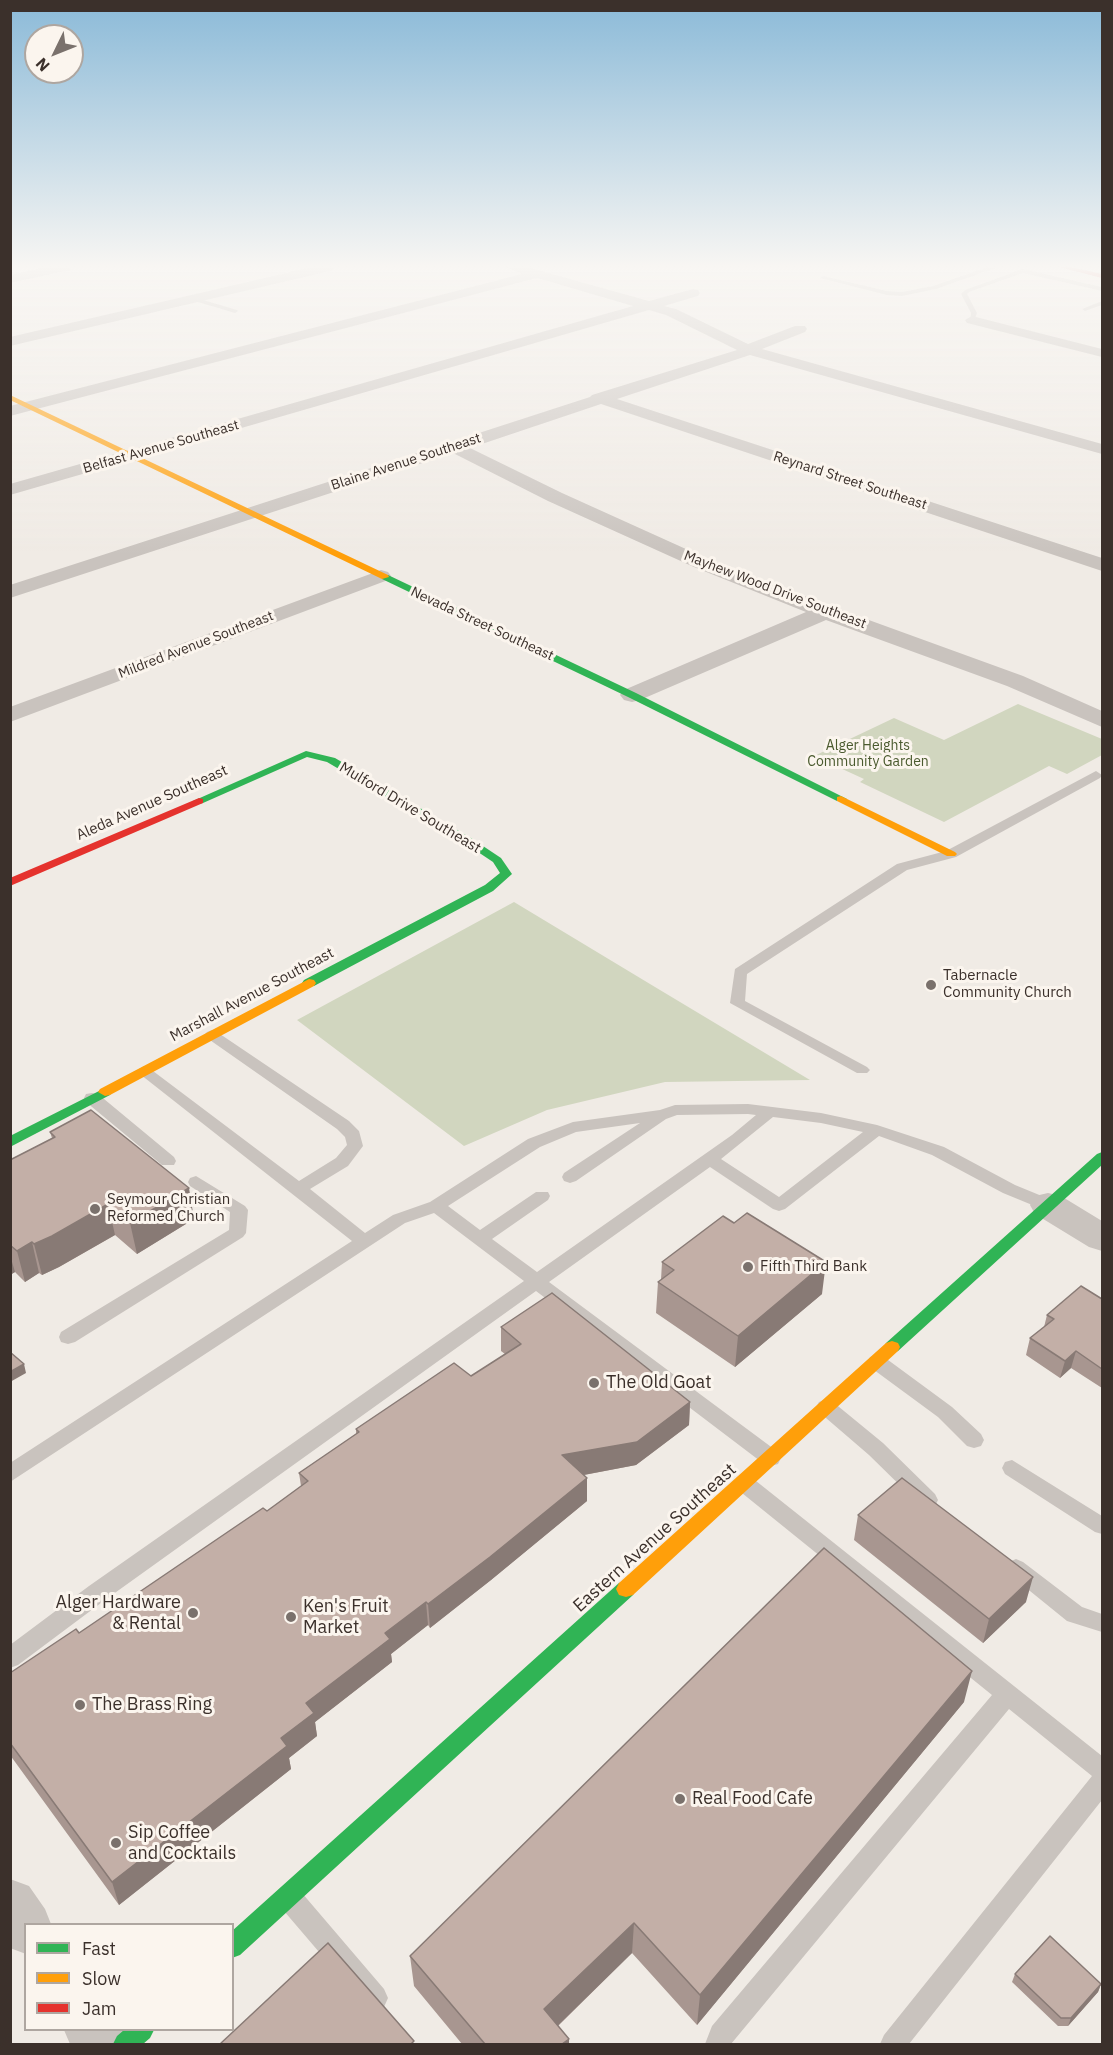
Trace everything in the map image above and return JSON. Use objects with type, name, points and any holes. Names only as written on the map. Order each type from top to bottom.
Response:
[{"type":"street","points":[[10,411],[194,363]]},
{"type":"street","name":"Belfast Avenue Southeast","points":[[10,490],[451,363]]},
{"type":"street","name":"Blaine Avenue Southeast","points":[[10,592],[705,363]]},
{"type":"street","points":[[796,363],[1102,449]]},
{"type":"street","name":"Nevada Street Southeast","points":[[10,397],[632,695],[951,854]]},
{"type":"street","name":"Reynard Street Southeast","points":[[598,398],[1102,565]]},
{"type":"street","name":"Mayhew Wood Drive Southeast","points":[[453,446],[635,533],[825,612],[1015,681],[1102,720]]},
{"type":"street","name":"Mildred Avenue Southeast","points":[[10,715],[381,576]]},
{"type":"street","points":[[632,695],[825,612]]},
{"type":"street","name":"Mulford Drive Southeast","points":[[306,754],[331,760],[467,840],[496,860],[506,874]]},
{"type":"street","name":"Aleda Avenue Southeast","points":[[10,883],[306,754]]},
{"type":"street","name":"Marshall Avenue Southeast","points":[[10,1142],[489,888],[506,874]]},
{"type":"street","name":"Eastern Avenue Southeast","points":[[234,1945],[1102,1156]]},
{"type":"street","points":[[1048,1205],[1102,1238]]},
{"type":"street","points":[[10,1905],[24,1925]]},
{"type":"street","points":[[93,2031],[102,2044]]},
{"type":"street","points":[[125,2044],[141,2031]]},
{"type":"lane","points":[[862,1070],[737,1003],[740,972],[902,867],[951,854],[1096,775]]},
{"type":"lane","points":[[212,1035],[343,1125],[353,1135],[355,1146],[342,1162],[298,1189]]},
{"type":"lane","points":[[144,1071],[364,1242]]},
{"type":"lane","points":[[92,1098],[168,1161]]},
{"type":"lane","points":[[570,1177],[675,1110],[748,1109],[821,1118],[877,1130],[938,1151],[1009,1189],[1048,1205]]},
{"type":"lane","points":[[10,1658],[116,1580],[710,1159],[769,1112]]},
{"type":"lane","points":[[10,1474],[399,1219],[436,1206],[534,1143],[573,1127],[663,1116]]},
{"type":"lane","points":[[710,1159],[779,1205],[877,1130]]},
{"type":"lane","points":[[68,1337],[237,1233],[239,1210],[196,1182]]},
{"type":"lane","points":[[480,1239],[542,1196]]},
{"type":"lane","points":[[436,1206],[771,1458]]},
{"type":"lane","points":[[876,1362],[945,1412],[974,1440]]},
{"type":"lane","points":[[826,1407],[876,1449],[919,1492],[946,1514]]},
{"type":"lane","points":[[1012,1468],[1102,1527]]},
{"type":"lane","points":[[743,1482],[1102,1770]]},
{"type":"lane","points":[[1002,1557],[1075,1614],[1102,1623]]},
{"type":"lane","points":[[718,2044],[722,2035],[1007,1694]]},
{"type":"lane","points":[[893,2044],[1102,1782]]},
{"type":"lane","points":[[288,1896],[391,2017]]},
{"type":"green space","name":"Alger Heights Community Garden","points":[[1018,704],[1102,739],[1102,755],[1067,774],[1049,766],[944,822],[860,782],[864,779],[814,756],[894,718],[944,740]]},
{"type":"green space","points":[[514,902],[810,1080],[665,1082],[547,1110],[464,1146],[297,1020]]},
{"type":"building","name":"Seymour Christian Reformed Church","points":[[91,1110],[189,1188],[130,1223],[108,1204],[52,1236],[34,1244],[32,1242],[17,1251],[10,1245],[10,1160],[55,1137],[50,1132]]},
{"type":"building","points":[[747,1213],[826,1262],[738,1336],[658,1282],[674,1270],[662,1262],[723,1216],[734,1223]]},
{"type":"building","points":[[1081,1286],[1102,1299],[1102,1369],[1076,1351],[1065,1361],[1030,1338],[1054,1319],[1047,1315]]},
{"type":"building","points":[[552,1293],[690,1402],[637,1442],[562,1455],[587,1478],[490,1557],[385,1633],[390,1639],[306,1703],[314,1713],[281,1738],[287,1746],[112,1882],[10,1743],[10,1673],[76,1629],[79,1633],[263,1508],[267,1511],[308,1481],[299,1473],[359,1432],[356,1429],[454,1363],[471,1376],[521,1344],[501,1327]]},
{"type":"building","points":[[10,1352],[24,1364],[10,1372]]},
{"type":"building","points":[[902,1478],[1033,1577],[989,1619],[858,1515]]},
{"type":"building","points":[[824,1548],[972,1671],[700,1995],[634,1923],[544,2009],[569,2039],[562,2044],[485,2044],[410,1956]]},
{"type":"building","points":[[1050,1936],[1101,1984],[1071,2018],[1061,2018],[1015,1974]]},
{"type":"building","points":[[328,1943],[414,2041],[411,2044],[220,2044]]},
{"type":"traffic: fast","points":[[385,577],[632,695],[841,799]]},
{"type":"traffic: fast","points":[[199,801],[306,754],[331,760],[467,840],[497,860],[506,874],[489,888],[309,983]]},
{"type":"traffic: fast","points":[[10,1142],[105,1092]]},
{"type":"traffic: fast","points":[[892,1347],[1102,1157]]},
{"type":"traffic: fast","points":[[234,1945],[626,1589]]},
{"type":"traffic: fast","points":[[125,2044],[141,2031]]},
{"type":"traffic: slow","points":[[10,397],[385,577]]},
{"type":"traffic: slow","points":[[841,799],[951,854]]},
{"type":"traffic: slow","points":[[105,1092],[309,983]]},
{"type":"traffic: slow","points":[[626,1589],[892,1347]]},
{"type":"traffic: jam","points":[[10,883],[199,801]]},
{"type":"place","name":"Tabernacle Community Church","points":[[931,985]]},
{"type":"place","name":"Seymour Christian Reformed Church","points":[[95,1209]]},
{"type":"place","name":"Fifth Third Bank","points":[[748,1267]]},
{"type":"place","name":"The Old Goat","points":[[594,1383]]},
{"type":"place","name":"Alger Hardware & Rental","points":[[193,1613]]},
{"type":"place","name":"Ken's Fruit Market","points":[[291,1617]]},
{"type":"place","name":"The Brass Ring","points":[[80,1705]]},
{"type":"place","name":"Real Food Cafe","points":[[680,1799]]},
{"type":"place","name":"Sip Coffee and Cocktails","points":[[116,1843]]}]
